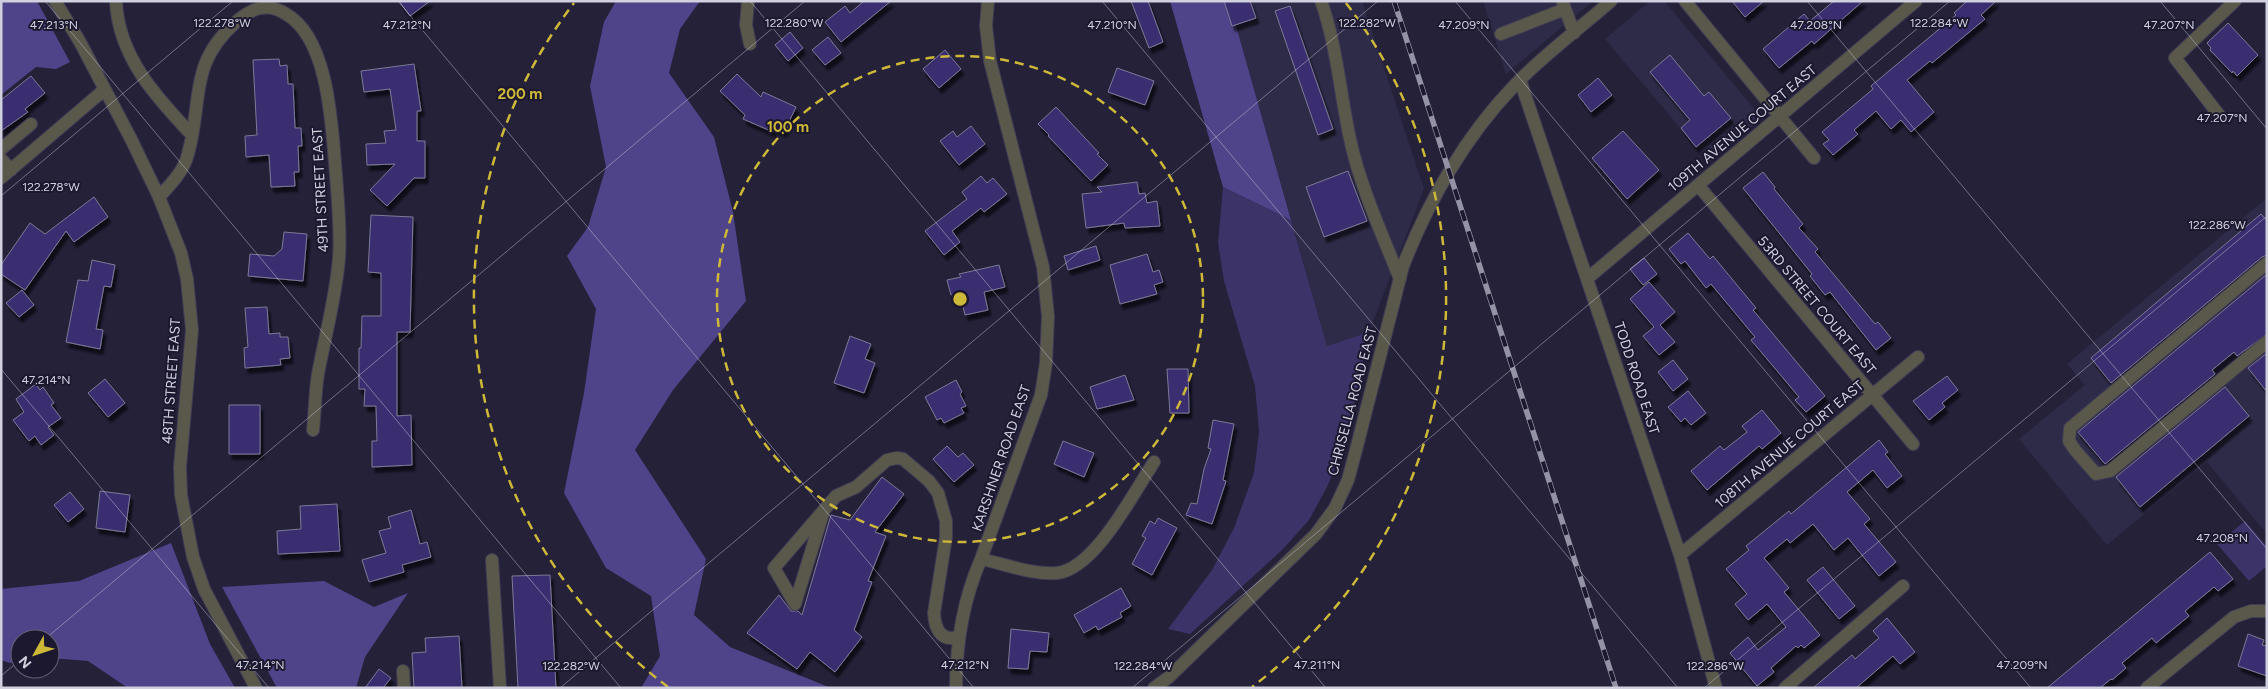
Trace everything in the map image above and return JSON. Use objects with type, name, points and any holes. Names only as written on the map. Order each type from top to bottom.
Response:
[{"type":"street","name":"48TH STREET EAST","points":[[55,1],[80,42],[160,198],[181,253],[189,295],[192,330],[180,467],[181,495],[191,548],[204,589],[256,688]]},
{"type":"street","points":[[116,1],[116,20],[130,55],[158,99],[192,135],[184,166],[160,198]]},
{"type":"street","points":[[748,1],[746,25],[750,44]]},
{"type":"street","name":"KARSHNER ROAD EAST","points":[[956,688],[958,637],[962,613],[971,582],[1041,395],[1046,363],[1048,316],[1043,267],[990,61],[986,26],[988,1]]},
{"type":"street","points":[[1321,1],[1331,33],[1350,140],[1373,212],[1400,279]]},
{"type":"street","name":"CHRISELLA ROAD EAST","points":[[1154,688],[1169,677],[1292,559],[1316,534],[1335,508],[1348,480],[1400,279],[1413,242],[1442,184],[1471,139],[1520,80],[1611,1]]},
{"type":"street","points":[[1685,1],[1780,114],[1814,158]]},
{"type":"street","name":"109TH AVENUE COURT EAST","points":[[1588,278],[1916,1]]},
{"type":"street","points":[[2219,115],[2174,58],[2235,1]]},
{"type":"street","points":[[1500,34],[1564,5],[1574,33]]},
{"type":"street","name":"49TH STREET EAST","points":[[192,135],[202,69],[215,44],[224,33],[256,8],[270,7],[291,17],[313,47],[324,79],[330,110],[340,224],[339,259],[318,377],[313,430]]},
{"type":"street","name":"TODD ROAD EAST","points":[[1520,80],[1680,555],[1716,688]]},
{"type":"street","points":[[1,159],[6,174],[104,90]]},
{"type":"street","points":[[1,149],[31,124]]},
{"type":"street","name":"53RD STREET COURT EAST","points":[[1698,185],[1913,444]]},
{"type":"street","points":[[2267,263],[2070,428],[2069,440],[2075,450],[2096,474],[2110,471],[2267,342]]},
{"type":"street","name":"108TH AVENUE COURT EAST","points":[[1680,555],[1918,357]]},
{"type":"street","points":[[824,510],[795,604],[774,568],[836,496],[856,487],[887,460],[897,458],[910,464],[938,493],[946,521],[946,537],[935,605],[935,625],[939,633],[945,637],[958,637]]},
{"type":"street","points":[[981,559],[1042,572],[1056,573],[1074,568],[1092,553],[1102,540],[1154,462]]},
{"type":"street","points":[[492,560],[500,688]]},
{"type":"street","points":[[1785,688],[1902,586]]},
{"type":"street","points":[[2147,688],[2234,617],[2251,611],[2267,612]]},
{"type":"street","points":[[403,671],[404,688]]},
{"type":"shaded area","points":[[1,1],[37,1],[70,62],[56,69],[36,67],[1,95]]},
{"type":"shaded area","points":[[616,1],[700,1],[680,29],[669,73],[714,137],[733,212],[746,301],[673,390],[635,450],[706,559],[694,615],[730,647],[831,688],[641,688],[660,656],[651,596],[606,568],[564,493],[584,393],[596,309],[567,256],[588,227],[606,167],[590,86],[604,22]]},
{"type":"shaded area","points":[[1170,1],[1229,1],[1291,220],[1223,187]]},
{"type":"shaded area","points":[[1229,1],[1362,1],[1424,189],[1369,332],[1327,346]]},
{"type":"shaded area","points":[[1483,1],[1593,1],[1506,74]]},
{"type":"shaded area","points":[[1650,1],[1664,1],[1762,118],[1709,162],[1605,39]]},
{"type":"shaded area","points":[[1223,187],[1291,220],[1327,346],[1369,332],[1347,440],[1327,487],[1309,520],[1282,550],[1190,634],[1168,629],[1212,570],[1234,528],[1254,473],[1259,432],[1255,386],[1224,281],[1218,243]]},
{"type":"shaded area","points":[[2267,198],[2267,534],[2207,462],[2107,545],[2019,439],[2085,385],[2067,364]]},
{"type":"shaded area","points":[[2245,521],[2267,547],[2267,566],[2249,581],[2217,544]]},
{"type":"shaded area","points":[[171,543],[210,644],[235,688],[128,688],[88,661],[60,659],[60,629],[10,629],[10,663],[1,660],[1,589],[79,581]]},
{"type":"shaded area","points":[[324,581],[374,607],[408,593],[365,657],[356,688],[277,688],[222,587]]},
{"type":"building","points":[[399,1],[430,1],[410,16]]},
{"type":"building","points":[[864,1],[891,1],[841,42],[825,22],[845,6],[850,13]]},
{"type":"building","points":[[1131,1],[1148,1],[1163,42],[1149,48]]},
{"type":"building","points":[[1224,1],[1250,1],[1256,18],[1232,26]]},
{"type":"building","points":[[1732,1],[1764,1],[1745,17]]},
{"type":"building","points":[[1834,1],[1863,1],[1814,44],[1812,41],[1779,68],[1763,49],[1804,14],[1810,21]]},
{"type":"building","points":[[1967,1],[1996,1],[1981,15],[1985,19],[1932,63],[1930,61],[1907,80],[1934,112],[1911,132],[1901,120],[1891,129],[1876,111],[1854,130],[1858,134],[1833,155],[1823,144],[1829,140],[1822,132],[1873,89],[1871,86],[1956,15],[1954,13]]},
{"type":"building","points":[[1290,6],[1333,129],[1318,135],[1275,11]]},
{"type":"building","points":[[2228,23],[2258,55],[2237,76],[2210,50],[2211,48],[2207,43]]},
{"type":"building","points":[[790,32],[803,48],[788,61],[775,45]]},
{"type":"building","points":[[828,37],[841,53],[825,65],[812,50]]},
{"type":"building","points":[[945,50],[961,69],[939,88],[923,69]]},
{"type":"building","points":[[1670,55],[1704,96],[1709,92],[1731,118],[1696,147],[1681,128],[1690,120],[1650,72]]},
{"type":"building","points":[[279,59],[280,66],[287,65],[288,84],[293,84],[295,128],[301,128],[302,146],[298,146],[299,172],[294,172],[295,186],[271,187],[269,155],[246,157],[245,136],[257,135],[253,60]]},
{"type":"building","points":[[414,64],[421,111],[417,111],[417,141],[425,141],[425,178],[414,178],[387,206],[370,190],[395,164],[367,165],[366,144],[386,143],[384,131],[396,130],[390,89],[364,92],[361,71]]},
{"type":"building","points":[[1117,68],[1154,81],[1145,105],[1108,92]]},
{"type":"building","points":[[737,74],[761,97],[763,92],[796,107],[784,132],[774,128],[773,132],[743,119],[745,115],[720,91]]},
{"type":"building","points":[[31,76],[45,93],[25,109],[28,112],[1,131],[1,100]]},
{"type":"building","points":[[1598,78],[1612,95],[1591,112],[1578,95]]},
{"type":"building","points":[[1056,107],[1108,165],[1091,181],[1038,124]]},
{"type":"building","points":[[971,126],[985,144],[959,165],[940,141],[953,131],[957,137]]},
{"type":"building","points":[[1623,131],[1659,170],[1627,199],[1592,158]]},
{"type":"building","points":[[1348,171],[1367,221],[1324,237],[1306,187]]},
{"type":"building","points":[[1763,172],[1775,187],[1774,189],[1803,224],[1799,228],[1818,249],[1815,252],[1875,324],[1878,322],[1891,338],[1876,350],[1830,292],[1825,295],[1810,276],[1812,274],[1743,188]]},
{"type":"building","points":[[981,176],[987,183],[993,178],[1007,194],[984,212],[981,208],[952,231],[960,242],[944,255],[925,231],[967,199],[962,192]]},
{"type":"building","points":[[1137,182],[1139,194],[1145,193],[1147,203],[1157,201],[1160,226],[1125,228],[1124,223],[1086,228],[1082,194],[1102,192],[1097,187]]},
{"type":"building","points":[[94,197],[108,217],[74,242],[66,231],[25,290],[1,274],[1,265],[30,223],[45,234]]},
{"type":"building","points":[[2261,214],[2267,221],[2267,255],[2262,257],[2111,383],[2091,358]]},
{"type":"building","points":[[371,215],[413,217],[410,332],[397,332],[397,416],[411,415],[412,465],[372,467],[372,441],[377,441],[376,406],[364,406],[365,389],[359,389],[359,348],[361,348],[362,316],[381,316],[381,273],[368,272]]},
{"type":"building","points":[[284,232],[307,234],[303,281],[248,276],[250,254],[274,256],[282,249]]},
{"type":"building","points":[[1688,233],[1710,259],[1713,256],[1756,308],[1753,310],[1825,396],[1806,412],[1795,400],[1799,397],[1751,340],[1755,337],[1711,284],[1706,288],[1685,261],[1681,264],[1669,249]]},
{"type":"building","points":[[1096,246],[1100,260],[1068,270],[1064,256]]},
{"type":"building","points":[[1147,254],[1153,272],[1159,270],[1163,282],[1154,285],[1157,294],[1120,304],[1110,265]]},
{"type":"building","points":[[1644,258],[1657,274],[1643,285],[1630,269]]},
{"type":"building","points":[[92,260],[115,265],[111,287],[104,286],[96,329],[103,330],[100,349],[66,342],[78,280],[88,281]]},
{"type":"building","points":[[999,265],[1005,287],[984,292],[988,310],[965,315],[960,293],[951,295],[947,280],[961,277],[959,274]]},
{"type":"building","points":[[2267,274],[2267,334],[2237,356],[2234,352],[2212,370],[2215,374],[2105,464],[2078,432]]},
{"type":"building","points":[[1649,282],[1675,312],[1660,325],[1675,342],[1659,355],[1643,336],[1654,327],[1630,299]]},
{"type":"building","points":[[22,290],[34,305],[19,317],[6,303]]},
{"type":"building","points":[[267,307],[269,334],[280,333],[280,337],[288,337],[290,358],[280,359],[281,365],[245,368],[244,348],[248,347],[245,308]]},
{"type":"building","points":[[850,336],[871,344],[865,359],[875,363],[864,393],[834,383]]},
{"type":"building","points":[[2267,353],[2267,392],[2248,368]]},
{"type":"building","points":[[1673,360],[1688,379],[1673,391],[1658,372]]},
{"type":"building","points":[[1167,369],[1188,369],[1189,413],[1170,413]]},
{"type":"building","points":[[1125,375],[1134,400],[1097,409],[1090,387]]},
{"type":"building","points":[[1947,376],[1958,390],[1942,403],[1945,407],[1929,420],[1913,401]]},
{"type":"building","points":[[105,379],[125,403],[108,417],[88,393]]},
{"type":"building","points":[[956,380],[966,406],[961,408],[964,413],[944,423],[941,418],[937,420],[925,397]]},
{"type":"building","points":[[36,384],[40,390],[43,387],[54,403],[51,405],[61,418],[48,427],[54,435],[41,445],[35,436],[29,441],[13,420],[24,412],[16,399]]},
{"type":"building","points":[[2225,387],[2249,416],[2140,507],[2116,477]]},
{"type":"building","points":[[1688,391],[1706,413],[1691,425],[1685,418],[1681,422],[1668,407]]},
{"type":"building","points":[[229,405],[260,405],[260,454],[229,454]]},
{"type":"building","points":[[1762,410],[1781,433],[1762,449],[1759,446],[1707,490],[1691,471],[1720,446],[1724,450],[1747,432],[1742,426]]},
{"type":"building","points":[[1213,420],[1234,424],[1223,480],[1226,481],[1212,524],[1186,515],[1191,503],[1197,504],[1204,469],[1211,449],[1208,448]]},
{"type":"building","points":[[1879,440],[1888,452],[1885,454],[1902,476],[1887,488],[1873,470],[1847,492],[1870,519],[1864,524],[1896,562],[1879,576],[1848,538],[1834,550],[1813,524],[1790,543],[1787,539],[1764,558],[1789,588],[1784,592],[1820,635],[1804,648],[1801,645],[1798,648],[1796,646],[1771,668],[1774,672],[1757,686],[1730,653],[1748,637],[1758,650],[1786,627],[1767,604],[1748,620],[1735,604],[1747,594],[1726,569],[1749,550],[1746,546],[1789,511],[1791,514]]},
{"type":"building","points":[[1063,441],[1094,453],[1084,477],[1054,464]]},
{"type":"building","points":[[947,446],[958,457],[963,453],[974,465],[954,482],[933,459]]},
{"type":"building","points":[[882,477],[904,494],[875,532],[886,536],[868,581],[872,582],[854,630],[862,637],[835,672],[810,652],[797,669],[747,633],[779,595],[791,611],[798,611],[802,615],[831,515],[850,520]]},
{"type":"building","points":[[100,491],[130,495],[125,532],[96,528]]},
{"type":"building","points":[[70,492],[84,509],[68,522],[54,505]]},
{"type":"building","points":[[337,504],[340,551],[278,554],[277,531],[301,529],[300,506]]},
{"type":"building","points":[[411,510],[420,544],[427,542],[431,557],[402,565],[404,572],[369,582],[362,560],[386,553],[379,531],[391,528],[388,517]]},
{"type":"building","points":[[1158,518],[1177,528],[1152,575],[1132,564],[1146,538],[1142,536],[1150,521],[1155,524]]},
{"type":"building","points":[[2210,552],[2233,579],[2218,591],[2214,587],[2185,611],[2189,616],[2156,643],[2152,638],[2122,663],[2126,668],[2100,688],[2047,688]]},
{"type":"building","points":[[1823,567],[1855,606],[1839,619],[1807,580]]},
{"type":"building","points":[[550,575],[556,688],[518,688],[512,576]]},
{"type":"building","points":[[1121,588],[1131,606],[1120,613],[1122,617],[1098,630],[1096,626],[1084,633],[1074,615]]},
{"type":"building","points":[[1887,618],[1915,652],[1900,664],[1893,656],[1856,688],[1813,688],[1852,655],[1855,659],[1879,638],[1873,631]]},
{"type":"building","points":[[1011,629],[1049,633],[1047,652],[1030,651],[1028,669],[1008,668]]},
{"type":"building","points":[[2248,634],[2264,640],[2262,645],[2267,646],[2267,676],[2238,666]]},
{"type":"building","points":[[459,636],[462,688],[414,688],[412,653],[426,652],[425,638]]},
{"type":"building","points":[[379,669],[391,678],[383,688],[365,688]]},
{"type":"railway","points":[[1394,1],[1616,688]]}]
